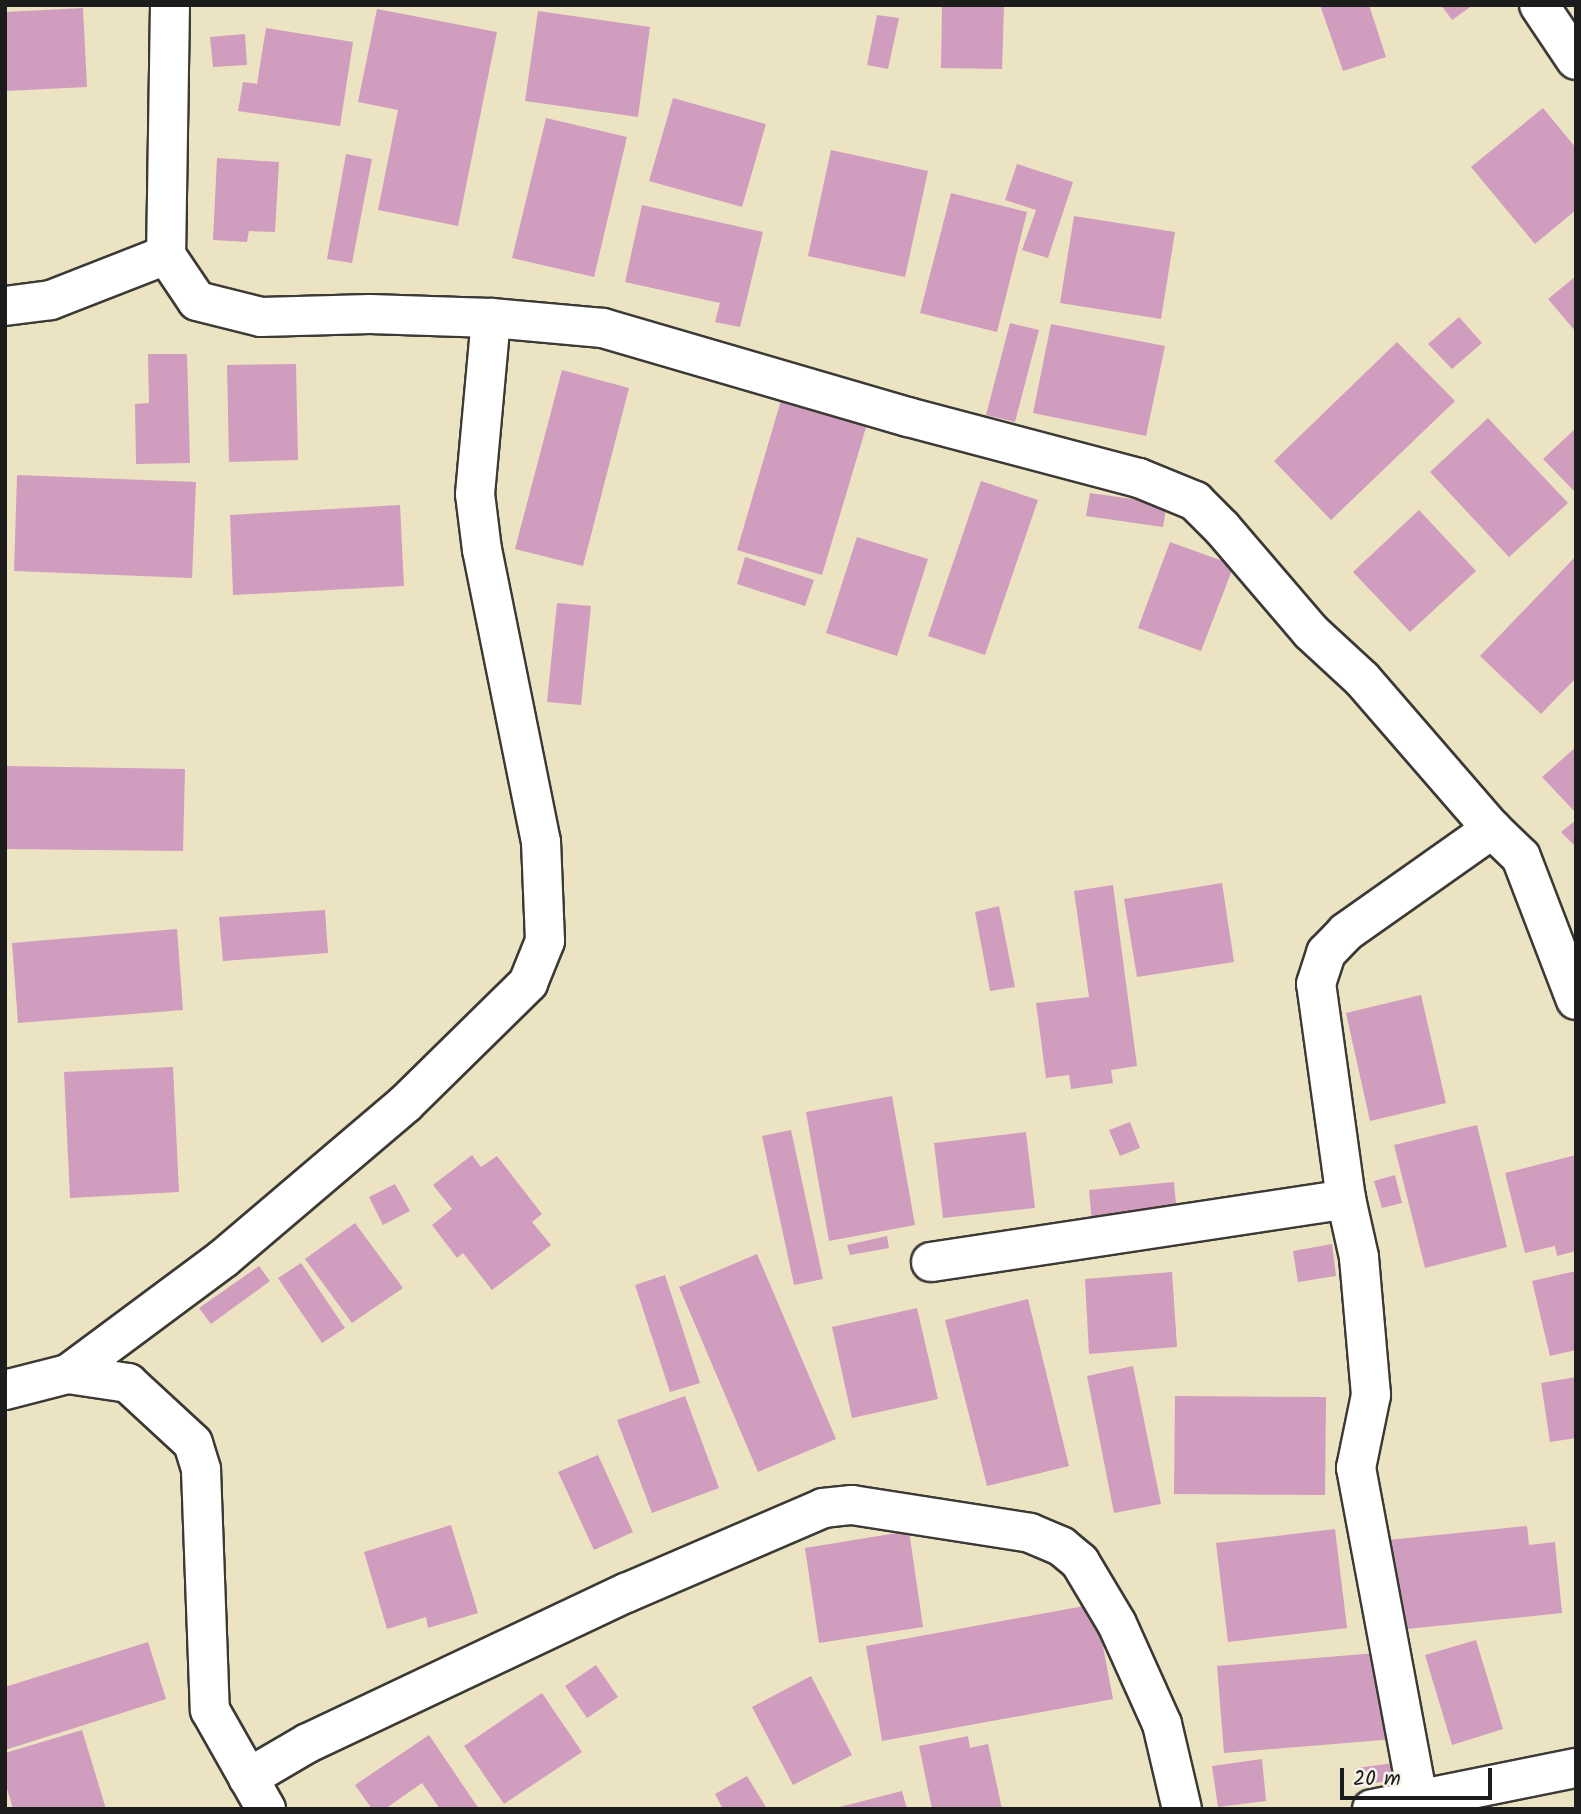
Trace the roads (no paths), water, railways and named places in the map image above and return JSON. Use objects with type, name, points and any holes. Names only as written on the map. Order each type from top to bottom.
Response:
[{"type":"street","points":[[170,5],[166,255],[197,300],[261,317],[370,314],[491,318],[603,328],[908,416],[1139,478],[1195,501],[1222,528],[1311,632],[1362,679],[1492,829],[1521,857],[1576,1000]]},
{"type":"street","points":[[1539,5],[1576,60]]},
{"type":"street","points":[[5,306],[51,300],[166,255]]},
{"type":"street","points":[[5,1390],[68,1374],[224,1258],[405,1104],[528,984],[545,941],[541,842],[482,550],[475,495],[491,318]]},
{"type":"street","points":[[1418,1799],[1356,1468],[1371,1395],[1360,1257],[1346,1199],[1317,984],[1326,953],[1346,932],[1492,829]]},
{"type":"street","points":[[931,1262],[1346,1199]]},
{"type":"street","points":[[68,1374],[128,1383],[193,1443],[201,1470],[211,1710],[257,1794],[309,1743],[626,1593],[824,1508],[852,1505],[1030,1533],[1061,1546],[1080,1562],[1117,1624],[1162,1724],[1182,1809]]},
{"type":"street","points":[[1372,1809],[1576,1768]]}]
